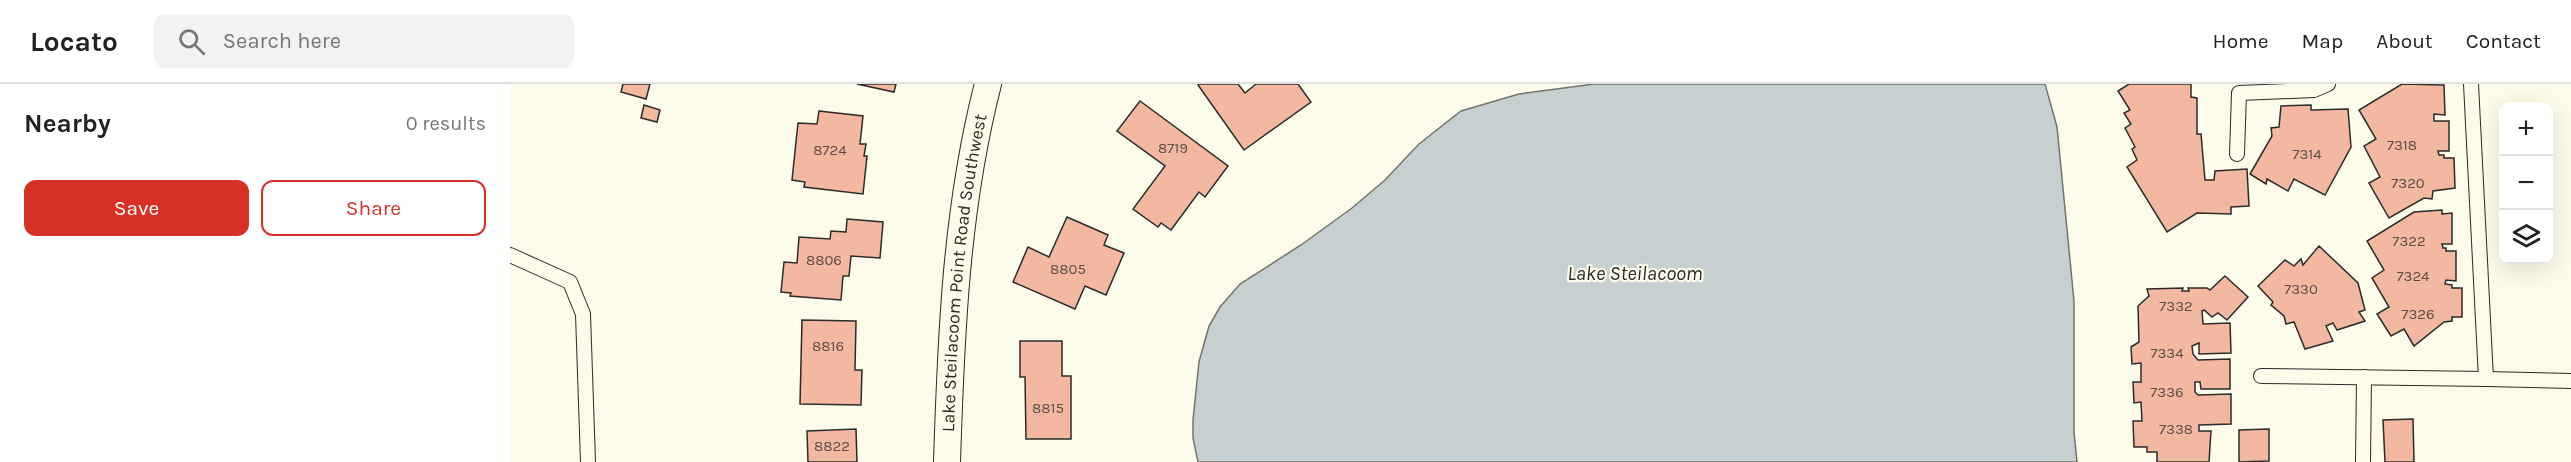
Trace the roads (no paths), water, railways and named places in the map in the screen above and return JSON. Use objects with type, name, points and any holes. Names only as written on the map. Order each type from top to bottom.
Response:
[{"type":"street","name":"Lake Steilacoom Point Road Southwest","points":[[947,462],[950,369],[958,256],[974,139],[988,84]]},
{"type":"lane","points":[[2237,154],[2239,93],[2314,90],[2328,84]]},
{"type":"lane","points":[[2471,84],[2486,379]]},
{"type":"lane","points":[[510,255],[570,282],[583,314],[588,462]]},
{"type":"lane","points":[[2261,376],[2571,381]]},
{"type":"lane","points":[[2363,462],[2364,377]]},
{"type":"water","name":"Lake Steilacoom","points":[[1594,84],[2045,84],[2057,127],[2074,301],[2074,432],[2077,462],[1198,462],[1193,438],[1193,420],[1199,362],[1209,326],[1220,307],[1240,284],[1301,245],[1352,208],[1385,180],[1419,144],[1461,111],[1519,94]]}]
